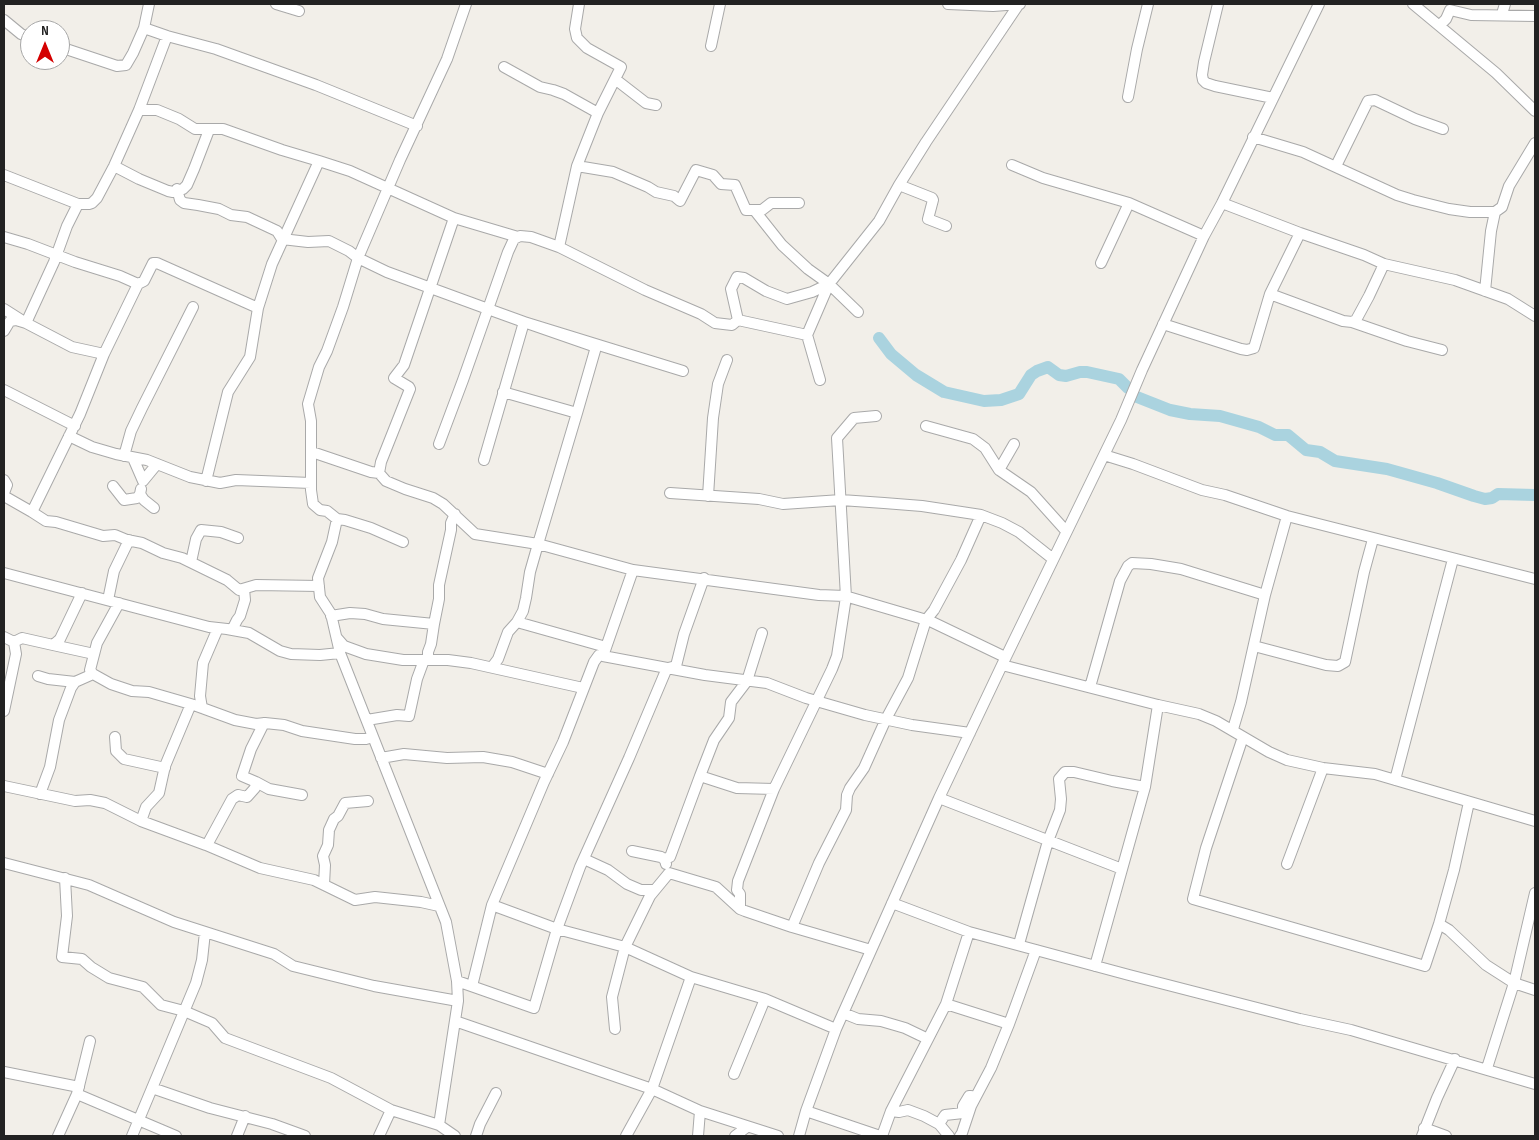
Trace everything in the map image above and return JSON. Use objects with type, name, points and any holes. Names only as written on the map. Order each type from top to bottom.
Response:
[{"type":"street","points":[[70,50],[117,66],[126,65],[144,28],[149,4]]},
{"type":"street","points":[[276,4],[299,11]]},
{"type":"street","points":[[403,542],[371,528],[337,519],[313,504],[311,421],[308,404],[319,367],[330,342],[358,258],[447,59],[466,4]]},
{"type":"street","points":[[559,247],[577,166],[608,90],[621,66],[587,48],[577,38],[576,29],[579,4]]},
{"type":"street","points":[[711,46],[720,4]]},
{"type":"street","points":[[948,4],[993,6],[1020,4]]},
{"type":"street","points":[[820,380],[807,335],[829,284],[878,222],[899,185],[1020,4]]},
{"type":"street","points":[[1128,97],[1136,49],[1148,4]]},
{"type":"street","points":[[1218,4],[1204,62],[1203,80],[1215,86],[1273,98]]},
{"type":"street","points":[[799,1136],[806,1111],[836,1029],[940,798],[1066,531],[1130,401],[1162,324],[1204,236],[1319,4]]},
{"type":"street","points":[[1413,4],[1496,73],[1535,111]]},
{"type":"street","points":[[1502,14],[1505,4]]},
{"type":"street","points":[[1440,25],[1446,19],[1451,7],[1471,15],[1535,16]]},
{"type":"street","points":[[4,20],[20,33]]},
{"type":"street","points":[[144,28],[216,49],[316,84],[417,126]]},
{"type":"street","points":[[4,175],[78,204],[89,204],[98,198],[139,110],[167,36]]},
{"type":"street","points":[[504,67],[540,88],[564,94],[598,113]]},
{"type":"street","points":[[615,79],[646,103],[656,105]]},
{"type":"street","points":[[145,92],[157,110]]},
{"type":"street","points":[[1336,166],[1366,104],[1371,100],[1443,129]]},
{"type":"street","points":[[139,110],[157,110],[179,119],[195,129],[226,130],[350,171],[388,190],[454,218],[518,237],[531,237],[559,247],[645,290],[701,314],[715,323],[732,325],[738,320]]},
{"type":"street","points":[[114,166],[139,179],[174,192],[178,189],[183,189],[187,184],[209,130]]},
{"type":"street","points":[[1253,137],[1303,152],[1397,195],[1449,209],[1470,212],[1495,212],[1502,207],[1509,186],[1535,144]]},
{"type":"street","points":[[206,480],[228,392],[250,358],[258,308],[272,264],[319,161]]},
{"type":"street","points":[[1012,165],[1043,178],[1129,204],[1204,236]]},
{"type":"street","points":[[577,166],[613,172],[656,192],[674,196],[680,201],[696,170],[713,174],[721,184],[735,185],[746,210],[762,210],[770,202],[799,202]]},
{"type":"street","points":[[899,185],[932,198],[928,219],[946,226]]},
{"type":"street","points":[[178,189],[180,200],[184,204],[219,209],[231,215],[247,217],[277,231],[282,239]]},
{"type":"street","points":[[1222,202],[1384,264],[1455,280],[1508,299],[1535,316]]},
{"type":"street","points":[[26,323],[78,204]]},
{"type":"street","points":[[1101,263],[1129,204]]},
{"type":"street","points":[[755,211],[782,245],[808,269],[829,284],[858,312]]},
{"type":"street","points":[[1484,291],[1495,212]]},
{"type":"street","points":[[379,473],[381,462],[410,389],[394,378],[404,365],[454,218]]},
{"type":"street","points":[[1162,324],[1247,350],[1254,348],[1270,294],[1300,233]]},
{"type":"street","points":[[4,237],[120,276],[138,284]]},
{"type":"street","points":[[438,444],[512,242],[518,237]]},
{"type":"street","points":[[282,239],[308,242],[329,241],[387,272],[596,347],[530,572],[523,610],[517,622],[508,632],[498,659],[492,667]]},
{"type":"street","points":[[32,512],[75,426],[104,354],[138,284],[144,281],[153,263],[157,262],[258,308]]},
{"type":"street","points":[[1352,322],[1356,320],[1384,264]]},
{"type":"street","points":[[738,320],[731,289],[737,277],[744,278],[787,299],[812,292],[829,284]]},
{"type":"street","points":[[1270,294],[1343,321],[1352,322],[1407,341],[1442,350]]},
{"type":"street","points":[[143,481],[128,457],[131,431],[193,307]]},
{"type":"street","points":[[4,309],[26,323],[72,346],[104,354]]},
{"type":"street","points":[[4,331],[10,321],[16,320],[26,323]]},
{"type":"street","points":[[738,320],[807,335]]},
{"type":"street","points":[[524,322],[683,371]]},
{"type":"street","points":[[484,460],[524,322]]},
{"type":"street","points":[[708,496],[712,418],[718,384],[728,360]]},
{"type":"street","points":[[4,390],[75,426]]},
{"type":"street","points":[[503,392],[577,414]]},
{"type":"street","points":[[740,909],[738,881],[774,789],[837,656],[846,597],[837,438],[854,418],[876,416]]},
{"type":"street","points":[[926,426],[973,439],[986,448],[1000,470],[1031,492],[1066,531]]},
{"type":"street","points":[[70,436],[92,447],[147,460],[190,477],[220,483],[236,480],[311,483]]},
{"type":"street","points":[[1000,470],[1014,444]]},
{"type":"street","points":[[312,452],[370,472],[379,473],[386,481],[433,498],[455,514],[475,534],[538,544],[633,570],[846,597],[926,620],[1004,661],[1090,687],[1199,714],[1233,729],[1243,737],[1277,756],[1323,768],[1375,774],[1535,821]]},
{"type":"street","points":[[1104,455],[1202,490],[1224,495],[1287,516],[1535,579]]},
{"type":"street","points":[[113,486],[124,500],[137,498],[143,481],[157,464]]},
{"type":"street","points":[[4,480],[7,485],[4,494],[46,521],[56,522],[92,534],[103,536],[115,535],[142,543],[163,553],[191,562],[227,580],[239,590],[256,585],[319,586]]},
{"type":"street","points":[[670,493],[759,500],[782,504],[841,500],[922,506],[981,515],[1002,522],[1019,532],[1053,559]]},
{"type":"street","points":[[140,494],[154,508]]},
{"type":"street","points":[[367,720],[397,715],[409,716],[417,679],[432,644],[439,599],[439,585],[451,522],[455,514]]},
{"type":"street","points":[[792,927],[819,863],[846,810],[847,795],[850,788],[864,768],[886,719],[908,678],[926,620],[961,560],[981,515]]},
{"type":"street","points":[[1233,729],[1241,702],[1265,595],[1287,516]]},
{"type":"street","points":[[337,519],[332,542],[318,578],[320,597],[331,616],[342,656],[446,922],[457,981],[458,1001],[439,1125]]},
{"type":"street","points":[[191,562],[196,539],[201,530],[221,532],[238,538]]},
{"type":"street","points":[[1254,646],[1326,665],[1338,666],[1345,662],[1373,538]]},
{"type":"street","points":[[129,540],[114,572],[113,602],[96,643],[90,670],[93,674],[111,684],[132,691],[148,692],[192,704],[235,720],[256,724],[284,725],[302,731],[355,739],[373,737]]},
{"type":"street","points":[[1395,780],[1453,559]]},
{"type":"street","points":[[1090,687],[1120,581],[1128,566],[1132,563],[1181,569],[1265,595]]},
{"type":"street","points":[[472,986],[492,905],[563,742],[594,662],[604,651],[633,570]]},
{"type":"street","points":[[4,573],[209,628],[249,633],[280,651],[291,654],[342,656],[366,654]]},
{"type":"street","points":[[666,668],[676,666],[684,634],[704,578]]},
{"type":"street","points":[[232,630],[240,616],[245,600],[244,589]]},
{"type":"street","points":[[53,645],[60,639],[82,593]]},
{"type":"street","points":[[331,616],[350,613],[365,614],[383,619],[434,624]]},
{"type":"street","points":[[517,622],[604,651],[666,668],[706,676],[767,683],[791,694],[865,715],[912,725],[970,733]]},
{"type":"street","points":[[202,708],[200,696],[203,664],[218,628]]},
{"type":"street","points":[[632,851],[651,854],[664,859],[670,857],[714,740],[729,718],[731,702],[747,681],[762,633]]},
{"type":"street","points":[[4,638],[14,642],[22,638],[94,654]]},
{"type":"street","points":[[337,638],[344,646],[366,654],[403,660],[457,661],[583,688]]},
{"type":"street","points":[[4,711],[16,654],[14,642]]},
{"type":"street","points":[[457,981],[534,1008],[558,929],[584,859],[629,758],[666,668]]},
{"type":"street","points":[[38,676],[75,682],[93,674]]},
{"type":"street","points":[[40,794],[50,767],[59,720],[75,682]]},
{"type":"street","points":[[141,820],[146,807],[159,792],[165,768],[192,704]]},
{"type":"street","points":[[1095,966],[1145,787],[1158,705]]},
{"type":"street","points":[[264,723],[242,776],[268,789],[302,795]]},
{"type":"street","points":[[115,737],[116,752],[124,759],[165,768]]},
{"type":"street","points":[[1243,737],[1206,848],[1192,899],[1425,966],[1454,870],[1470,802]]},
{"type":"street","points":[[381,758],[404,754],[447,758],[483,757],[512,762],[548,774]]},
{"type":"street","points":[[1288,864],[1323,768]]},
{"type":"street","points":[[1019,944],[1048,841],[1060,810],[1059,779],[1065,772],[1085,774],[1112,782],[1145,787]]},
{"type":"street","points":[[700,776],[738,788],[774,789]]},
{"type":"street","points":[[207,845],[232,799],[238,795],[247,797],[255,788],[256,782]]},
{"type":"street","points":[[4,786],[75,802],[90,800],[105,803],[141,820],[207,845],[260,868],[314,880],[355,900],[375,897],[439,906]]},
{"type":"street","points":[[940,798],[1122,869]]},
{"type":"street","points":[[324,885],[325,865],[323,856],[328,845],[329,830],[334,819],[338,816],[345,803],[368,801]]},
{"type":"street","points":[[584,859],[608,870],[627,884],[641,890],[655,890]]},
{"type":"street","points":[[664,859],[669,873]]},
{"type":"street","points":[[4,863],[89,885],[174,922],[274,954],[293,966],[374,986],[458,1001]]},
{"type":"street","points":[[669,873],[716,887],[740,909],[792,927],[871,950]]},
{"type":"street","points":[[615,1029],[612,997],[625,947],[650,896],[669,873]]},
{"type":"street","points":[[65,878],[67,916],[62,957],[82,959],[109,978],[143,987],[161,1005],[212,1024],[225,1038],[332,1078],[390,1110],[439,1125],[455,1136]]},
{"type":"street","points":[[1487,1068],[1514,983],[1535,893]]},
{"type":"street","points":[[892,903],[968,932],[1300,1019],[1351,1030],[1487,1068],[1535,1084]]},
{"type":"street","points":[[492,905],[558,929],[625,947],[691,977],[765,999],[836,1029]]},
{"type":"street","points":[[1439,924],[1449,930],[1486,964],[1514,983],[1535,990]]},
{"type":"street","points":[[132,1136],[196,983],[202,960],[205,932]]},
{"type":"street","points":[[806,1111],[881,1136],[891,1111],[946,1004],[968,932]]},
{"type":"street","points":[[960,1136],[971,1106],[991,1068],[1009,1024],[1036,950]]},
{"type":"street","points":[[626,1136],[652,1089],[691,977]]},
{"type":"street","points":[[734,1074],[765,999]]},
{"type":"street","points":[[946,1004],[1009,1024]]},
{"type":"street","points":[[843,1013],[858,1019],[905,1028],[928,1039]]},
{"type":"street","points":[[455,1021],[652,1089],[700,1111],[778,1136]]},
{"type":"street","points":[[58,1136],[78,1090],[90,1040]]},
{"type":"street","points":[[1446,1136],[1423,1132],[1455,1059]]},
{"type":"street","points":[[4,1072],[78,1090],[176,1136]]},
{"type":"street","points":[[152,1088],[203,1106],[245,1116],[305,1136]]},
{"type":"street","points":[[476,1136],[496,1093]]},
{"type":"street","points":[[939,1124],[945,1115],[963,1113],[963,1106],[969,1096],[977,1094]]},
{"type":"street","points":[[379,1136],[390,1110]]},
{"type":"street","points":[[891,1111],[908,1110],[924,1116],[939,1124],[949,1136]]},
{"type":"street","points":[[698,1136],[700,1111]]},
{"type":"street","points":[[237,1136],[245,1116]]},
{"type":"street","points":[[734,1136],[747,1127]]},
{"type":"waterway","points":[[879,338],[891,354],[916,375],[944,392],[984,401],[1001,400],[1019,394],[1031,375],[1048,367],[1059,375],[1066,376],[1087,372],[1119,379],[1128,388]]},
{"type":"waterway","points":[[1137,397],[1170,410],[1190,414],[1220,416],[1259,427],[1275,435],[1288,435],[1306,450],[1320,452],[1335,461],[1387,469],[1485,499],[1492,498],[1498,494],[1535,495]]}]
